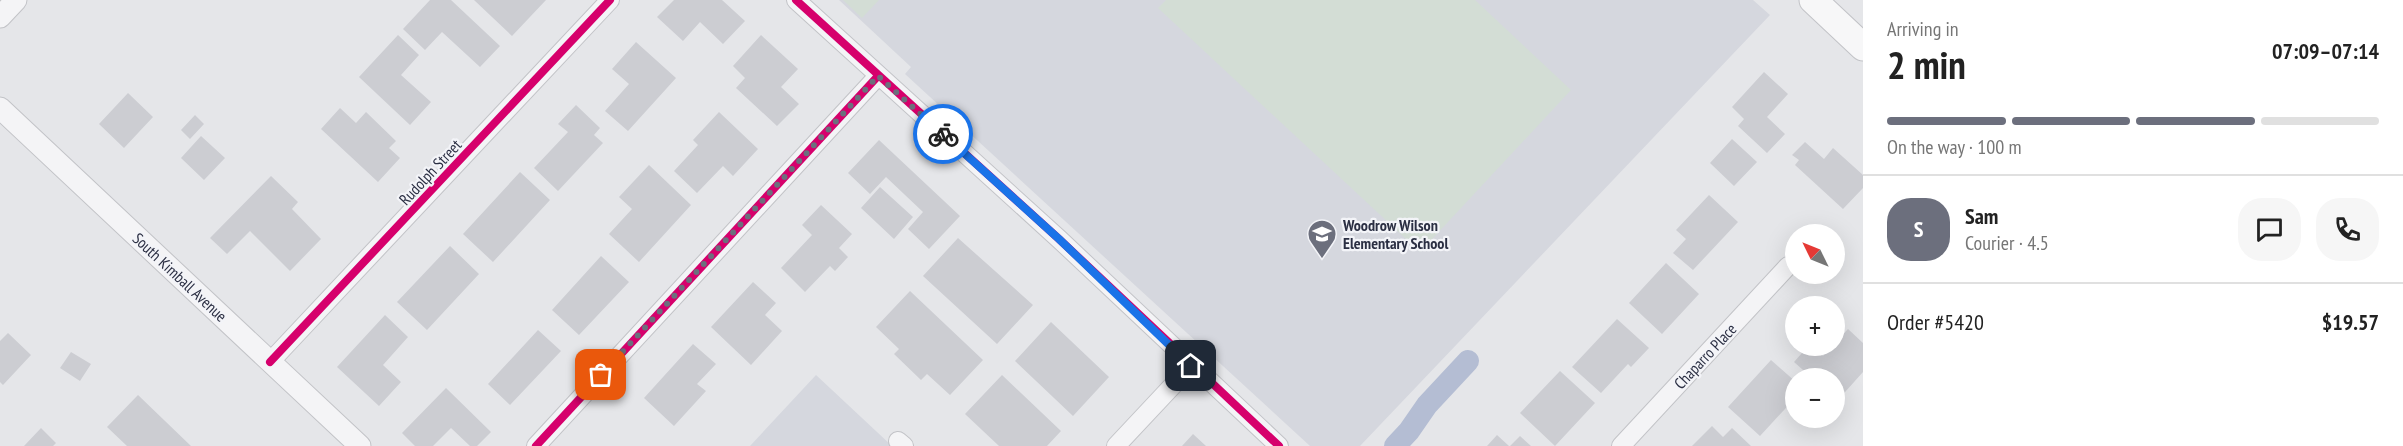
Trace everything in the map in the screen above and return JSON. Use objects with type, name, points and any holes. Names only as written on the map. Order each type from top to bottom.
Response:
[{"type":"main road","points":[[1813,0],[1863,47]]},
{"type":"street","points":[[0,17],[16,0]]},
{"type":"street","name":"Rudolph Street","points":[[270,362],[610,0]]},
{"type":"street","points":[[796,0],[1059,239],[1191,366],[1279,446]]},
{"type":"street","points":[[536,446],[878,76]]},
{"type":"street","name":"South Kimball Avenue","points":[[0,108],[360,446]]},
{"type":"street","name":"Chaparro Place","points":[[1621,446],[1785,269]]},
{"type":"street","points":[[1116,446],[1191,366]]},
{"type":"shaded area","name":"Woodrow Wilson Elementary School","points":[[839,0],[1753,0],[1770,15],[1360,446],[1310,446],[905,74],[911,67]]},
{"type":"shaded area","points":[[843,0],[879,0],[862,18]]},
{"type":"shaded area","points":[[1166,0],[1475,0],[1571,90],[1420,252],[1158,8]]},
{"type":"shaded area","points":[[816,375],[892,446],[750,446]]},
{"type":"building","points":[[430,0],[451,0],[500,46],[480,67],[442,32],[425,50],[403,29]]},
{"type":"building","points":[[474,0],[546,0],[512,36]]},
{"type":"building","points":[[674,0],[722,0],[745,21],[723,44],[700,22],[683,41],[657,17]]},
{"type":"building","points":[[398,35],[419,55],[401,75],[431,102],[410,125],[359,77]]},
{"type":"building","points":[[761,35],[798,69],[781,87],[799,104],[777,126],[736,88],[745,78],[733,66]]},
{"type":"building","points":[[636,42],[676,78],[628,131],[605,111],[629,84],[612,69]]},
{"type":"building","points":[[1764,72],[1788,94],[1767,117],[1785,134],[1767,153],[1738,126],[1744,119],[1732,107]]},
{"type":"building","points":[[128,93],[153,117],[124,148],[99,124]]},
{"type":"building","points":[[576,105],[600,128],[594,135],[603,143],[558,191],[534,168],[568,132],[558,124]]},
{"type":"building","points":[[340,108],[356,123],[366,112],[396,141],[389,148],[400,158],[378,182],[321,129]]},
{"type":"building","points":[[719,112],[758,149],[733,176],[723,166],[697,193],[674,171],[698,145],[693,140]]},
{"type":"building","points":[[195,115],[204,124],[190,139],[181,130]]},
{"type":"building","points":[[201,136],[225,158],[204,180],[181,158]]},
{"type":"building","points":[[1732,139],[1757,162],[1734,186],[1710,163]]},
{"type":"building","points":[[879,140],[960,216],[929,249],[908,229],[923,212],[886,177],[870,194],[848,173]]},
{"type":"building","points":[[1805,142],[1824,159],[1833,148],[1863,175],[1863,188],[1843,209],[1795,165],[1799,160],[1792,155]]},
{"type":"building","points":[[649,165],[691,205],[639,262],[609,234],[632,209],[619,197]]},
{"type":"building","points":[[520,172],[550,200],[493,262],[463,234]]},
{"type":"building","points":[[271,176],[298,202],[292,209],[321,239],[290,271],[250,231],[227,254],[210,238]]},
{"type":"building","points":[[880,187],[913,217],[894,239],[861,208]]},
{"type":"building","points":[[1709,195],[1738,222],[1693,270],[1673,253],[1686,239],[1676,230]]},
{"type":"building","points":[[821,205],[852,234],[839,248],[848,257],[835,271],[830,266],[805,292],[781,268],[812,235],[802,225]]},
{"type":"building","points":[[958,238],[1033,305],[997,344],[923,276]]},
{"type":"building","points":[[450,246],[479,274],[427,330],[397,302]]},
{"type":"building","points":[[601,256],[629,282],[579,335],[552,310]]},
{"type":"building","points":[[1666,263],[1699,294],[1662,334],[1629,303]]},
{"type":"building","points":[[753,282],[776,303],[765,315],[782,331],[751,365],[711,327]]},
{"type":"building","points":[[910,291],[983,360],[950,395],[927,374],[921,380],[894,354],[899,349],[876,327]]},
{"type":"building","points":[[385,315],[408,337],[383,365],[401,382],[379,406],[337,367]]},
{"type":"building","points":[[1617,319],[1649,348],[1631,367],[1628,364],[1601,393],[1572,367]]},
{"type":"building","points":[[1051,322],[1109,377],[1073,416],[1015,361]]},
{"type":"building","points":[[1848,329],[1863,343],[1863,372],[1845,392],[1845,368],[1801,368],[1794,362],[1799,356],[1845,356],[1845,332]]},
{"type":"building","points":[[538,330],[561,351],[510,405],[488,384]]},
{"type":"building","points":[[8,333],[31,355],[3,385],[0,382],[0,341]]},
{"type":"building","points":[[693,344],[716,364],[697,384],[706,391],[674,426],[644,398]]},
{"type":"building","points":[[71,352],[91,364],[80,381],[60,368]]},
{"type":"building","points":[[1771,360],[1785,372],[1785,409],[1760,436],[1728,407]]},
{"type":"building","points":[[1560,371],[1595,403],[1555,446],[1520,413]]},
{"type":"building","points":[[1002,375],[1061,431],[1047,446],[999,446],[965,414]]},
{"type":"building","points":[[446,388],[491,432],[477,446],[470,446],[451,428],[433,446],[415,446],[402,433]]},
{"type":"building","points":[[138,395],[191,446],[127,446],[107,427]]},
{"type":"building","points":[[1712,426],[1723,437],[1732,428],[1751,446],[1692,446]]},
{"type":"building","points":[[41,428],[56,443],[53,446],[24,446]]},
{"type":"building","points":[[1193,434],[1206,446],[1182,446]]},
{"type":"building","points":[[1497,435],[1509,446],[1487,446]]},
{"type":"building","points":[[1520,436],[1531,446],[1510,446]]},
{"type":"waterway","points":[[1395,446],[1409,431],[1427,405],[1468,361]]},
{"type":"cycle path","points":[[270,362],[610,0]]},
{"type":"cycle path","points":[[796,0],[1059,239],[1279,446]]},
{"type":"cycle path","points":[[536,446],[878,76]]},
{"type":"way so far","points":[[601,375],[878,76],[943,134]]},
{"type":"place","name":"Woodrow Wilson Elementary School","points":[[1322,260]]},
{"type":"route","points":[[943,134],[1059,239],[1191,366]]}]
